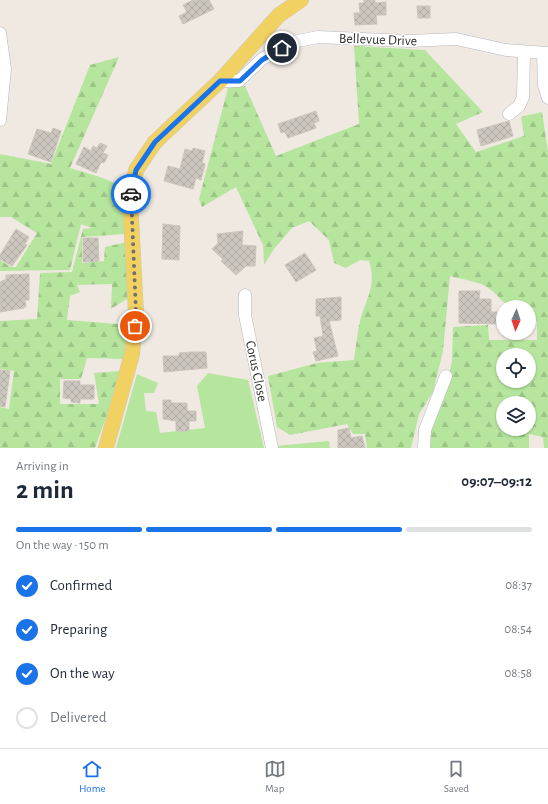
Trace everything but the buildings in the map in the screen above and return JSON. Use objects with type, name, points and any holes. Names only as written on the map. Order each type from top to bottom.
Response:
[{"type":"main road","points":[[106,448],[132,354],[136,313],[130,200],[136,170],[155,142],[220,81],[279,15],[301,0]]},
{"type":"street","points":[[0,33],[6,69],[0,120]]},
{"type":"street","name":"Bellevue Drive","points":[[220,81],[240,81],[262,60],[293,42],[318,37],[408,41],[456,39],[524,53],[546,54]]},
{"type":"street","points":[[509,114],[519,106],[523,96],[524,53]]},
{"type":"street","points":[[546,54],[544,86],[548,98]]},
{"type":"street","name":"Corus Close","points":[[245,295],[246,315],[272,448]]},
{"type":"street","points":[[424,448],[425,430],[446,376]]},
{"type":"green space","points":[[354,46],[425,50],[483,112],[456,124],[476,152],[524,136],[521,117],[542,112],[548,152],[548,448],[544,448],[543,437],[536,436],[536,396],[496,396],[496,436],[529,436],[529,448],[428,448],[430,429],[447,384],[452,361],[453,327],[488,325],[489,340],[537,340],[536,300],[501,300],[487,287],[450,276],[443,351],[433,392],[419,414],[411,448],[367,448],[365,434],[353,434],[347,424],[290,435],[277,427],[268,376],[317,363],[354,360],[360,321],[370,292],[372,278],[369,261],[360,260],[346,268],[334,263],[329,240],[309,221],[292,228],[274,249],[264,265],[263,245],[236,187],[202,207],[199,199],[228,88],[245,86],[276,156],[359,124]]},
{"type":"green space","points":[[119,57],[70,168],[115,183],[114,198],[125,199],[125,234],[82,237],[82,263],[104,261],[105,247],[127,242],[128,298],[111,309],[112,284],[77,285],[80,292],[70,296],[67,320],[130,325],[125,359],[87,358],[81,379],[60,379],[60,404],[99,404],[94,373],[120,371],[120,379],[95,448],[0,448],[0,407],[9,409],[14,371],[0,369],[0,321],[37,319],[40,273],[72,272],[83,229],[92,228],[81,224],[70,270],[0,271],[0,260],[11,267],[16,267],[37,233],[11,217],[0,217],[0,154],[51,164],[90,65]]},
{"type":"green space","points":[[208,373],[248,380],[264,448],[116,448],[137,374],[158,383],[154,393],[144,393],[146,411],[156,412],[160,433],[205,428],[197,386]]},
{"type":"green space","points":[[329,441],[330,448],[277,448],[276,446]]},
{"type":"way so far","points":[[131,194],[130,200],[136,313],[135,326]]},
{"type":"route","points":[[131,194],[136,170],[155,142],[220,81],[240,81],[262,60],[282,48]]}]
